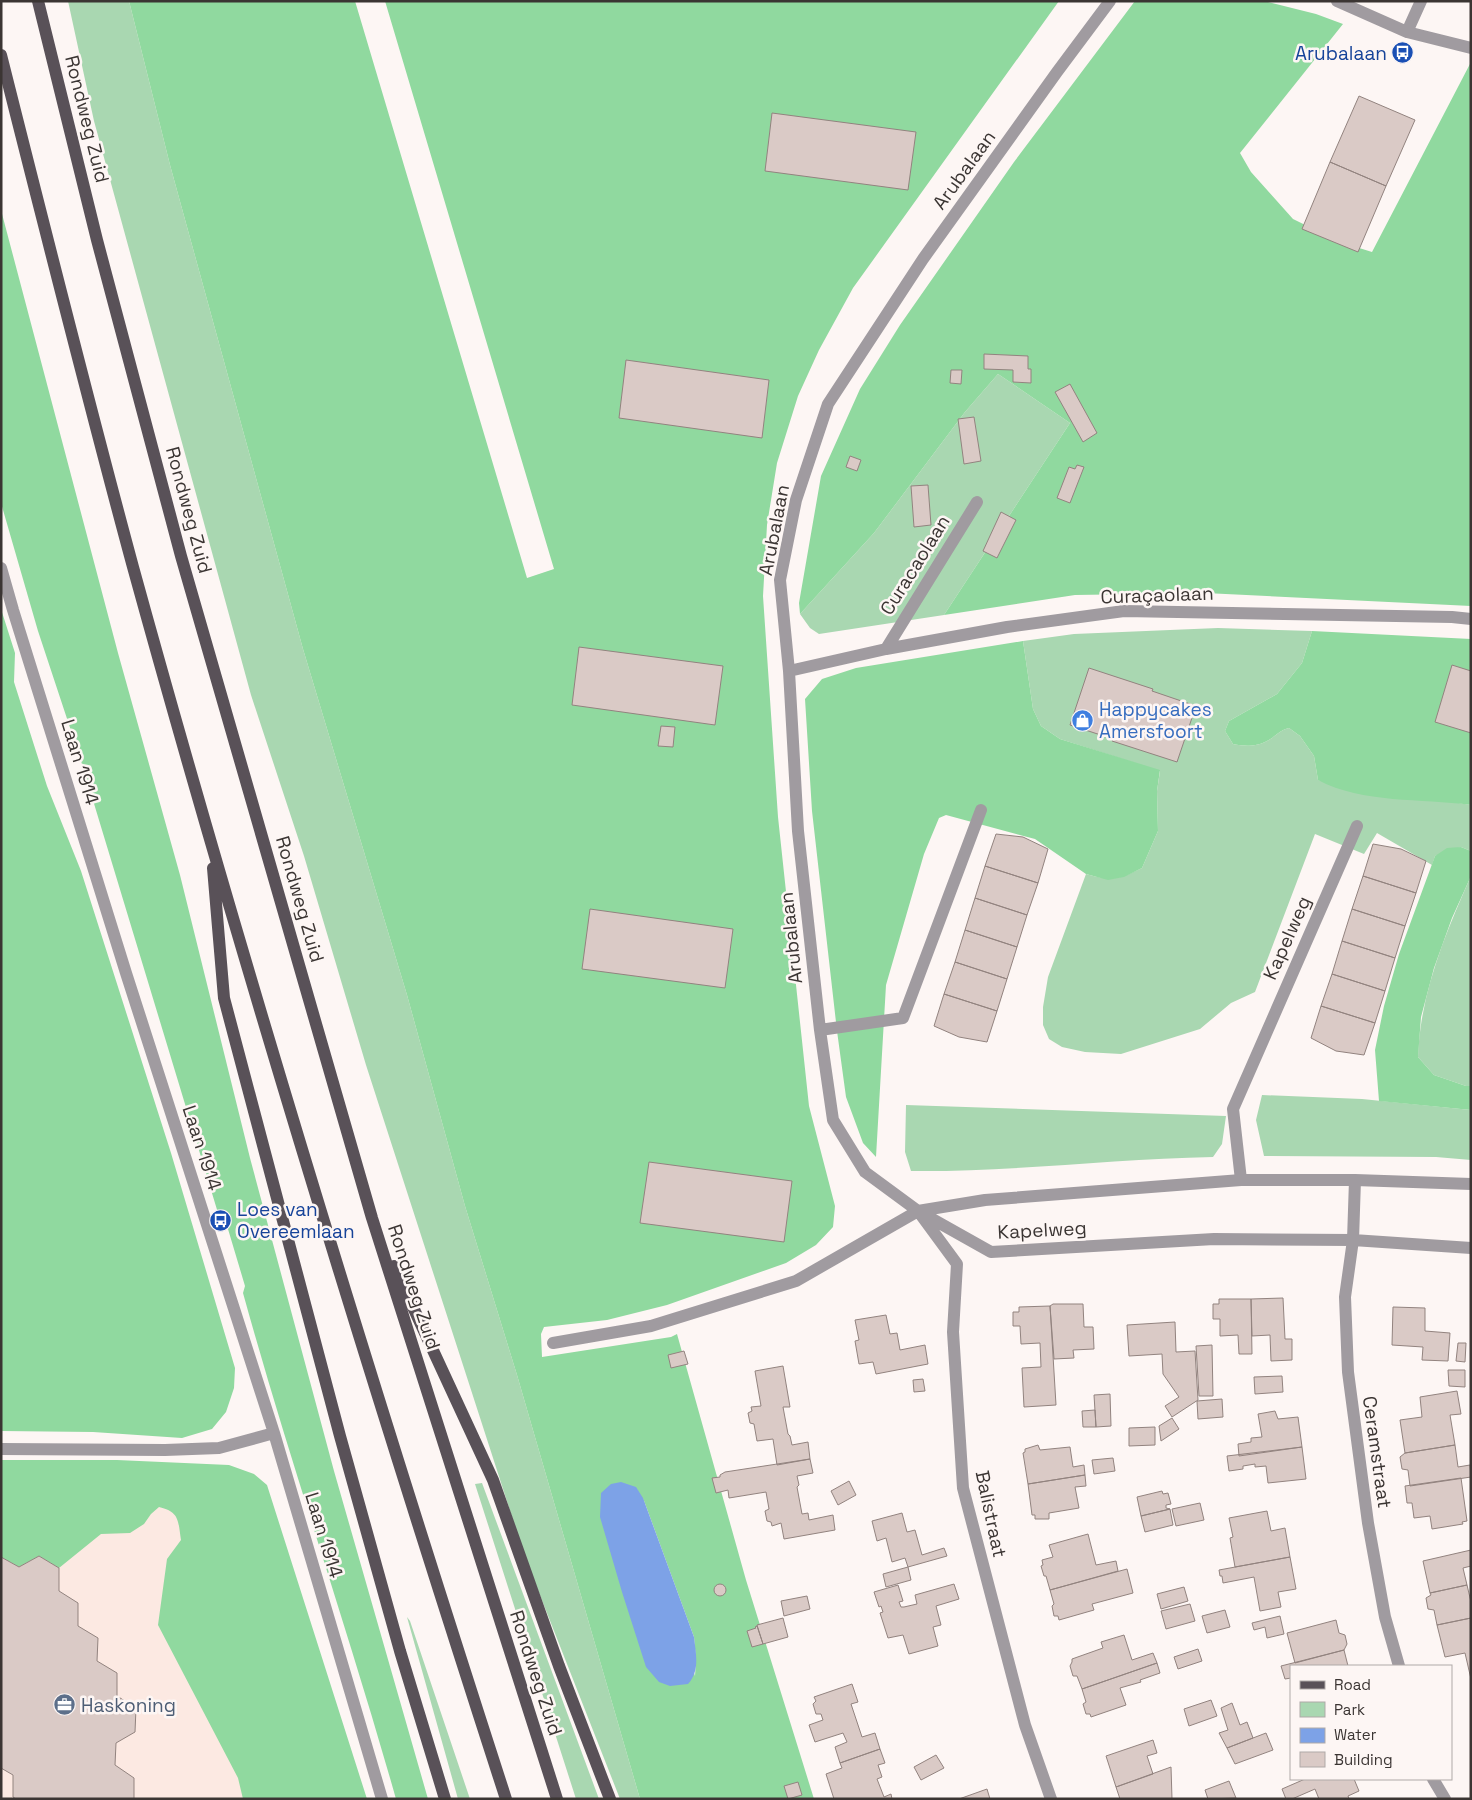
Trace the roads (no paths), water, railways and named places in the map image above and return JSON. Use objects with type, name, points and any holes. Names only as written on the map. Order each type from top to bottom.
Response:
[{"type":"main road","name":"Rondweg Zuid","points":[[38,1],[97,240],[181,556],[372,1218],[557,1799]]},
{"type":"main road","points":[[1,55],[62,297],[129,549],[211,841],[282,1084],[366,1360],[506,1799]]},
{"type":"main road","points":[[211,841],[224,998],[340,1436],[400,1650],[445,1799]]},
{"type":"main road","points":[[372,1218],[493,1480],[559,1666],[610,1799]]},
{"type":"street","name":"Arubalaan","points":[[918,1211],[865,1172],[837,1129],[831,1111],[798,831],[789,671],[780,580],[796,500],[828,404],[923,259],[1110,1]]},
{"type":"street","points":[[1337,1],[1407,32],[1471,48]]},
{"type":"street","points":[[1407,32],[1421,1]]},
{"type":"street","name":"Curacaolaan","points":[[886,649],[977,502]]},
{"type":"street","name":"Laan 1914","points":[[1,568],[126,973],[274,1433],[382,1799]]},
{"type":"street","name":"Curaçaolaan","points":[[789,671],[886,649],[1007,627],[1124,611],[1392,615],[1471,619]]},
{"type":"street","points":[[820,1030],[903,1018],[981,810]]},
{"type":"street","name":"Kapelweg","points":[[1242,1180],[1233,1109],[1357,826]]},
{"type":"street","name":"Kapelweg","points":[[918,1211],[985,1200],[1242,1180],[1355,1180],[1471,1184]]},
{"type":"street","points":[[1353,1240],[1355,1180]]},
{"type":"street","points":[[553,1343],[651,1326],[796,1280],[918,1211]]},
{"type":"street","name":"Kapelweg","points":[[918,1211],[991,1252],[1214,1239],[1353,1240],[1471,1248]]},
{"type":"street","name":"Balistraat","points":[[918,1211],[957,1264],[953,1332],[963,1488],[1025,1725],[1051,1799]]},
{"type":"street","name":"Ceramstraat","points":[[1353,1240],[1345,1297],[1348,1372],[1369,1532],[1385,1617],[1399,1665]]},
{"type":"street","points":[[1,1448],[117,1450],[219,1448],[274,1433]]},
{"type":"street","points":[[1434,1780],[1445,1799]]},
{"type":"water","points":[[621,1482],[636,1487],[643,1498],[694,1637],[696,1668],[688,1684],[670,1686],[659,1682],[646,1667],[600,1517],[601,1493],[611,1484]]},
{"type":"place","name":"Arubalaan","points":[[1403,53]]},
{"type":"place","name":"Happycakes Amersfoort","points":[[1083,720]]},
{"type":"place","name":"Loes van Overeemlaan","points":[[221,1220]]},
{"type":"place","name":"Haskoning","points":[[65,1705]]}]
